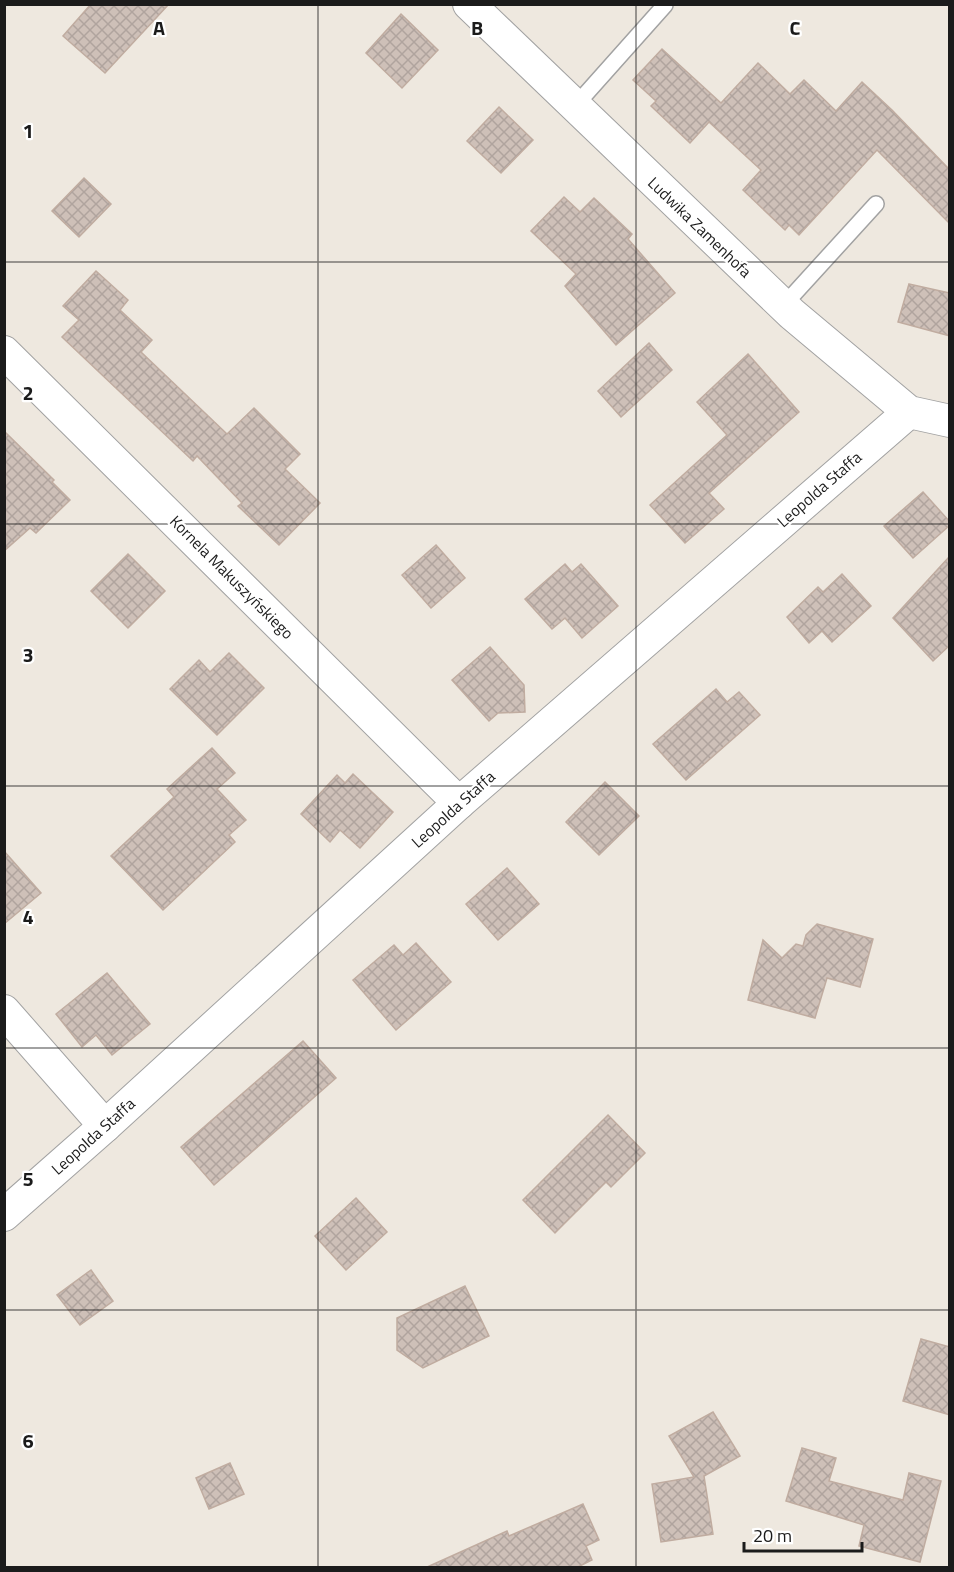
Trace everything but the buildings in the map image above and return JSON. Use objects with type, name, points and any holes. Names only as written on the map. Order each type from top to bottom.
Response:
[{"type":"street","name":"Ludwika Zamenhofa","points":[[469,4],[783,306],[909,412],[950,421]]},
{"type":"street","name":"Kornela Makuszyńskiego","points":[[4,352],[459,803]]},
{"type":"street","name":"Leopolda Staffa","points":[[4,1215],[105,1126],[459,803],[909,412]]},
{"type":"street","points":[[4,1011],[105,1126]]},
{"type":"lane","points":[[575,106],[665,5]]},
{"type":"lane","points":[[783,306],[876,204]]}]
